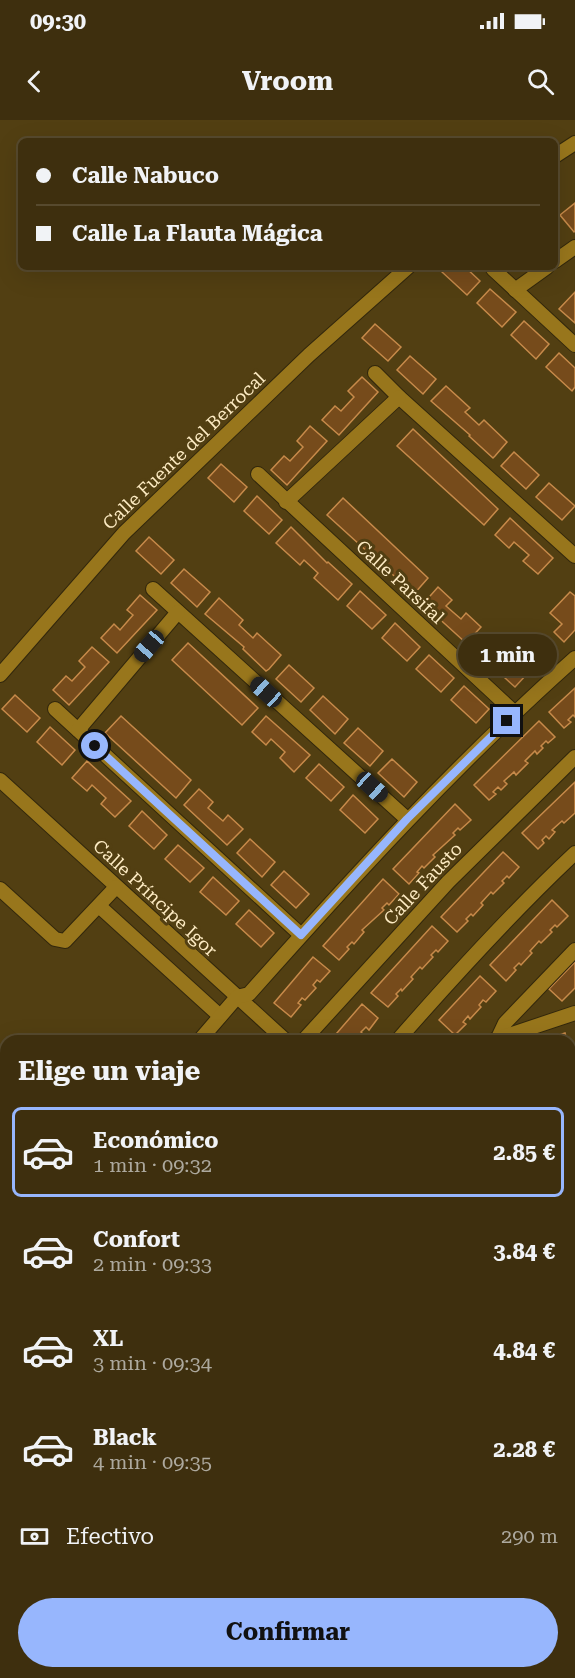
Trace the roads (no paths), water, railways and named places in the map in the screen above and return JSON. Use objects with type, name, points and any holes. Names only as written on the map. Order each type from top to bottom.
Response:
[{"type":"street","points":[[558,154],[575,143]]},
{"type":"street","points":[[558,259],[575,247]]},
{"type":"street","name":"Calle Fuente del Berrocal","points":[[0,675],[124,533],[309,355],[405,270]]},
{"type":"street","points":[[494,270],[575,345]]},
{"type":"street","points":[[515,290],[543,270]]},
{"type":"street","points":[[375,373],[575,556]]},
{"type":"street","points":[[286,502],[399,397]]},
{"type":"street","name":"Calle Parsifal","points":[[258,474],[515,713]]},
{"type":"street","points":[[153,589],[407,819]]},
{"type":"street","points":[[78,730],[178,612]]},
{"type":"street","points":[[204,1035],[237,998],[249,994],[407,819],[515,713],[575,658]]},
{"type":"street","points":[[54,709],[301,935]]},
{"type":"street","name":"Calle Fausto","points":[[308,1035],[448,882],[575,758]]},
{"type":"street","name":"Calle Príncipe Igor","points":[[0,780],[279,1035]]},
{"type":"street","points":[[402,1035],[460,969],[575,853]]},
{"type":"street","points":[[0,889],[55,939],[65,941],[116,887]]},
{"type":"street","points":[[99,906],[220,1016]]},
{"type":"street","points":[[497,1035],[505,1023],[575,950]]},
{"type":"street","points":[[509,1035],[575,1013]]}]
